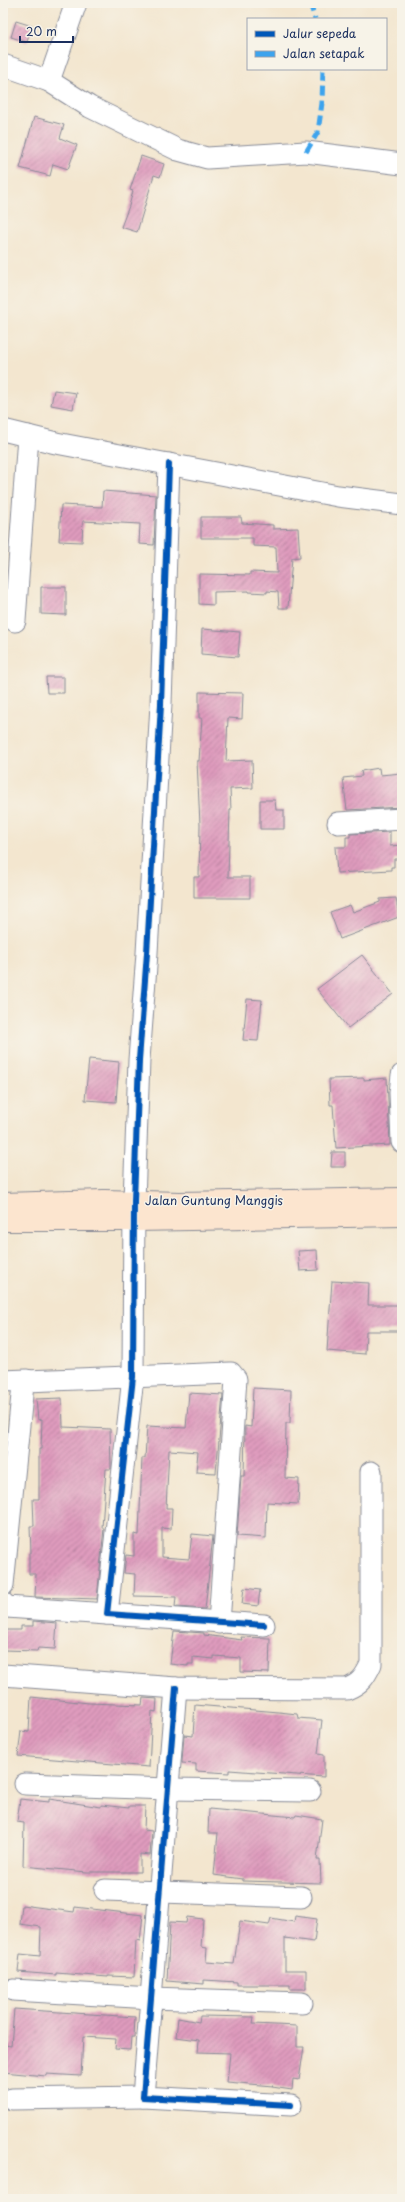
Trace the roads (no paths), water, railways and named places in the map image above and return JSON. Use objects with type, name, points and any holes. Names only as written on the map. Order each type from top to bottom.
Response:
[{"type":"street","points":[[49,81],[76,3]]},
{"type":"street","points":[[3,65],[49,81],[90,107],[178,150],[194,155],[207,158],[306,152],[374,159],[402,164]]},
{"type":"street","points":[[3,430],[169,464],[338,496],[402,504]]},
{"type":"street","points":[[15,621],[28,436]]},
{"type":"street","points":[[107,1614],[133,1377],[139,1060],[147,953],[161,704],[169,464]]},
{"type":"street","points":[[338,823],[402,820]]},
{"type":"street","points":[[402,1075],[400,1093],[402,1142]]},
{"type":"street","name":"Jalan Guntung Manggis","points":[[3,1220],[135,1210],[180,1203],[402,1199]]},
{"type":"street","name":"Jalan Guntung Manggis","points":[[3,1204],[135,1210],[402,1215]]},
{"type":"street","points":[[3,1381],[232,1373],[236,1377],[219,1623]]},
{"type":"street","points":[[3,1585],[23,1385],[27,1380]]},
{"type":"street","points":[[3,1675],[176,1688],[347,1689],[357,1685],[365,1676],[371,1664],[371,1472]]},
{"type":"street","points":[[3,1603],[7,1607],[264,1625]]},
{"type":"street","points":[[143,2096],[176,1688]]},
{"type":"street","points":[[25,1784],[168,1790],[310,1791]]},
{"type":"street","points":[[105,1890],[301,1897]]},
{"type":"street","points":[[13,1990],[152,1998],[302,2003]]},
{"type":"street","points":[[12,2099],[143,2096],[291,2105]]}]
